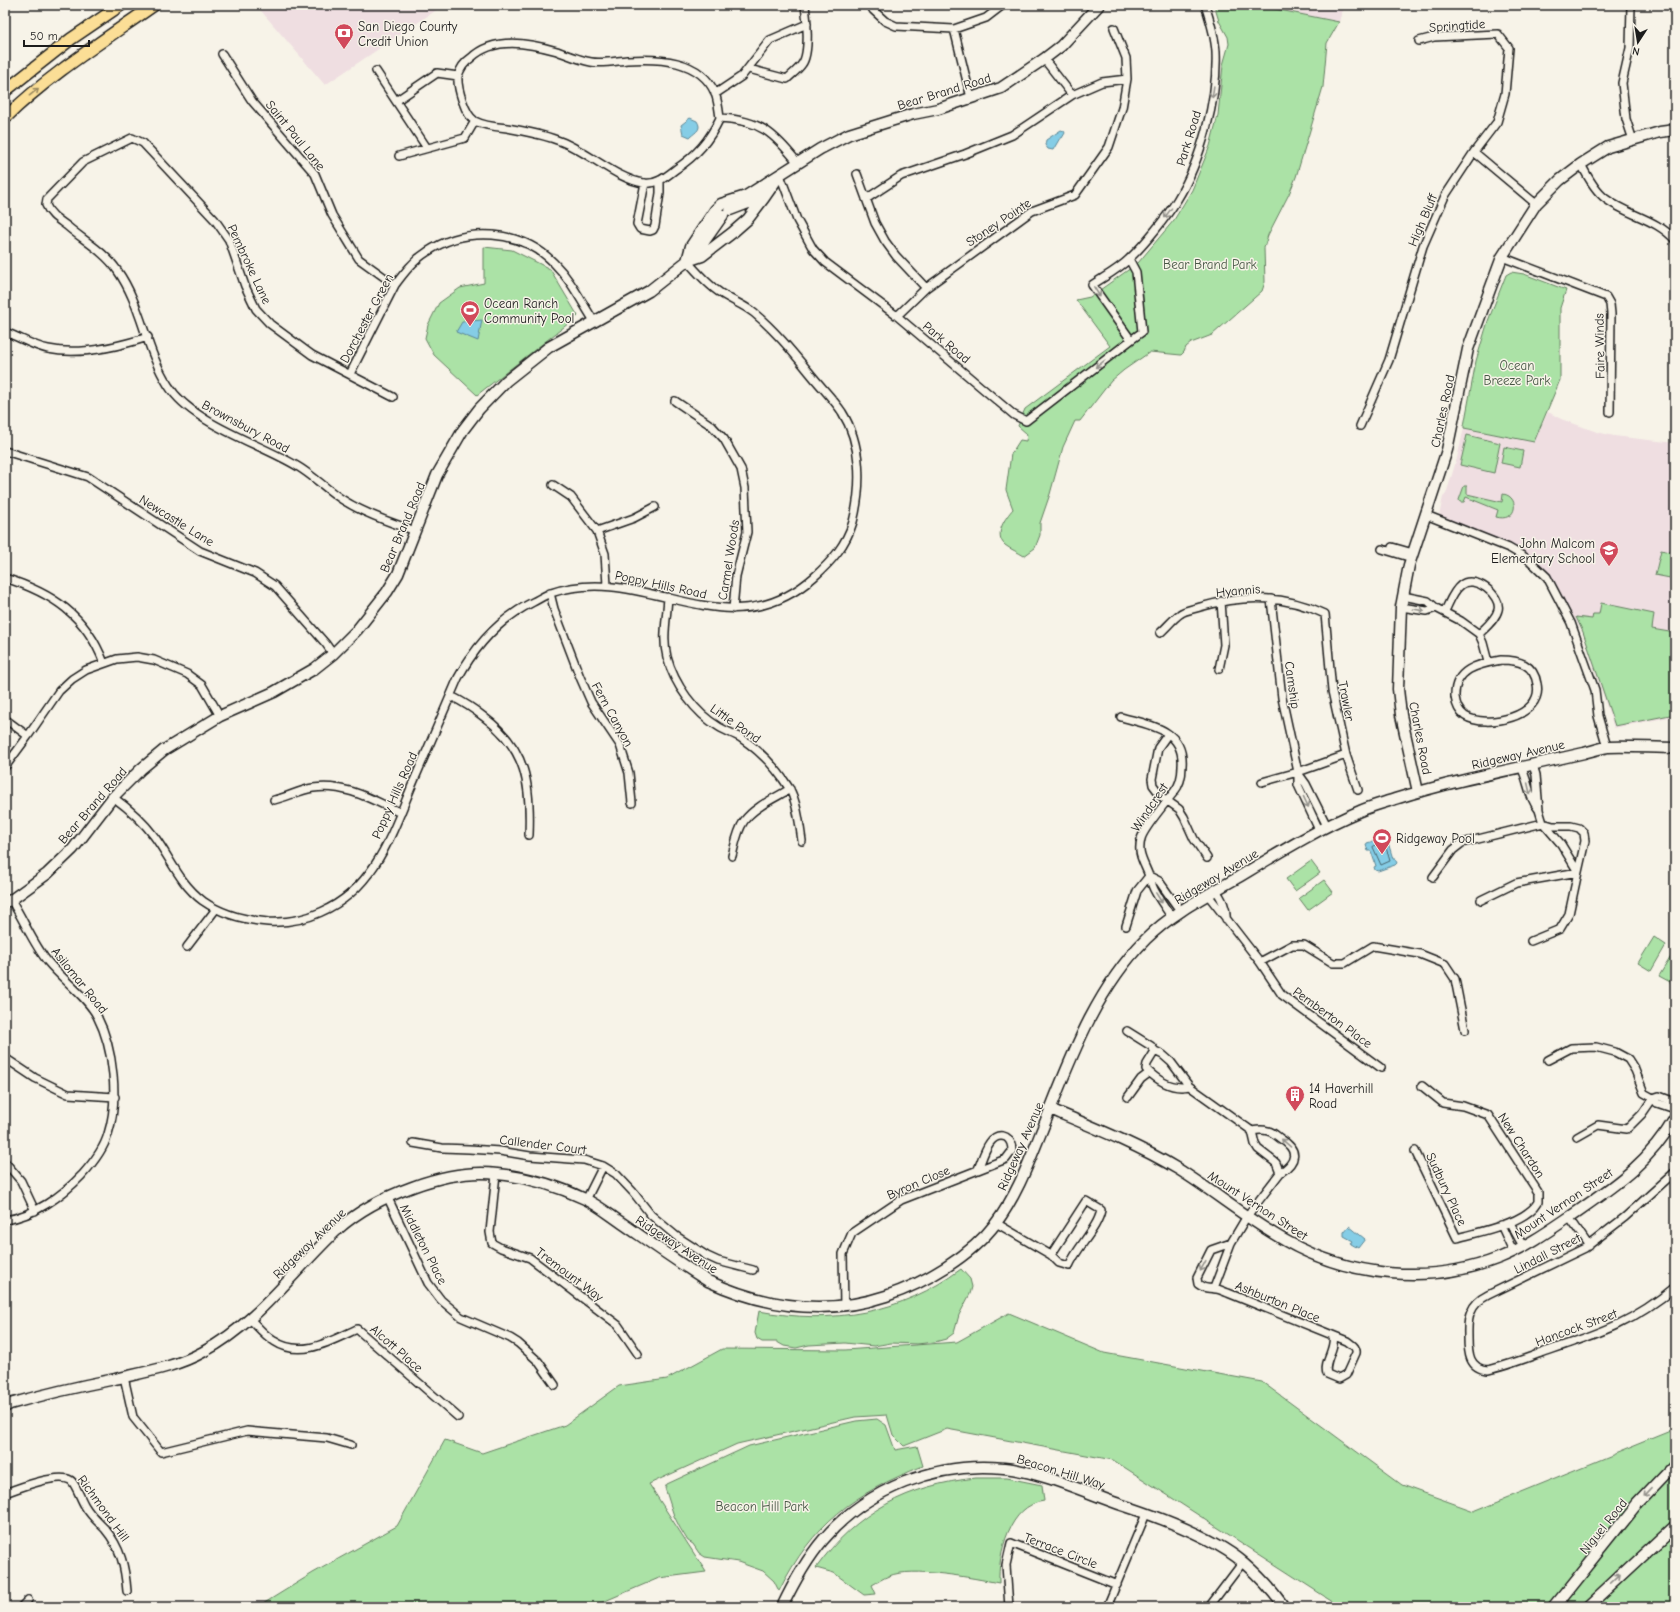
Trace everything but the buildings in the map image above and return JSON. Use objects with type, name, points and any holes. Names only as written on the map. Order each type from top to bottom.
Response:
[{"type":"main road","points":[[5,91],[71,39],[121,5]]},
{"type":"main road","points":[[5,118],[20,104],[68,66],[154,5]]},
{"type":"street","points":[[749,69],[786,79],[804,62],[807,24],[805,5]]},
{"type":"street","points":[[871,5],[873,10],[885,21],[896,26],[954,30],[986,18],[1003,5]]},
{"type":"street","name":"Bear Brand Road","points":[[687,261],[691,246],[721,215],[722,204],[746,196],[820,149],[849,134],[906,116],[938,109],[1001,88],[1044,60],[1061,46],[1099,5]]},
{"type":"street","name":"Park Road","points":[[1131,340],[1092,285],[1129,259],[1163,220],[1177,200],[1200,150],[1213,90],[1216,53],[1215,41],[1205,5]]},
{"type":"street","points":[[1631,5],[1630,48],[1622,83],[1626,119],[1633,140]]},
{"type":"street","points":[[715,94],[736,81],[749,69],[770,40],[807,24]]},
{"type":"street","name":"Stoney Pointe","points":[[897,316],[926,288],[1032,211],[1075,195],[1109,147],[1122,108],[1127,80],[1126,58],[1114,28]]},
{"type":"street","points":[[954,30],[971,98]]},
{"type":"street","name":"Springtide","points":[[1419,41],[1434,37],[1498,34]]},
{"type":"street","name":"High Bluff","points":[[1360,426],[1390,360],[1423,246],[1445,196],[1474,152],[1497,122],[1505,94],[1509,48],[1498,34]]},
{"type":"street","points":[[505,43],[538,46],[593,63],[655,59],[670,60],[707,79],[715,94],[720,118],[711,137],[696,154],[660,180],[645,184],[623,176],[560,141],[539,134],[488,125],[475,121],[463,102],[460,93],[458,76],[464,64],[475,54],[490,46],[505,43]]},
{"type":"street","name":"Saint Paul Lane","points":[[222,54],[252,101],[315,174],[332,216],[359,258],[395,285]]},
{"type":"street","points":[[1044,60],[1072,95]]},
{"type":"street","points":[[376,71],[427,148]]},
{"type":"street","points":[[396,101],[437,73],[458,76]]},
{"type":"street","points":[[866,199],[901,176],[965,154],[1012,135],[1072,95],[1102,82],[1127,80]]},
{"type":"street","points":[[720,118],[736,119],[769,131],[782,143],[798,163]]},
{"type":"street","points":[[399,156],[465,138],[475,121]]},
{"type":"street","name":"Charles Road","points":[[1418,792],[1401,715],[1398,689],[1401,607],[1412,555],[1447,450],[1468,348],[1502,257],[1536,204],[1560,180],[1581,164],[1608,147],[1660,132],[1675,130]]},
{"type":"street","name":"Pembroke Lane","points":[[47,200],[83,162],[132,138],[143,143],[215,220],[229,240],[245,286],[256,308],[270,324],[312,354],[393,397]]},
{"type":"street","points":[[1474,152],[1536,204]]},
{"type":"street","points":[[1581,164],[1590,181],[1604,198],[1620,209],[1658,226],[1675,240]]},
{"type":"street","points":[[857,174],[875,223],[885,241],[896,256],[926,288]]},
{"type":"street","name":"Bear Brand Road","points":[[8,901],[47,874],[73,849],[113,797],[141,769],[164,750],[220,716],[274,692],[314,669],[333,654],[357,630],[387,592],[398,574],[437,475],[463,430],[479,409],[506,380],[549,346],[650,292],[687,261],[702,256],[748,219],[780,175]]},
{"type":"street","name":"Park Road","points":[[780,175],[797,220],[813,249],[825,262],[897,316],[1014,415],[1026,421],[1142,332],[1136,272],[1129,259]]},
{"type":"street","points":[[645,184],[637,224],[640,229],[650,231],[653,230],[655,226],[660,193],[660,180]]},
{"type":"street","points":[[732,233],[721,215],[751,202],[765,185]]},
{"type":"street","name":"Brownsbury Road","points":[[47,200],[46,205],[52,215],[104,256],[116,268],[126,284],[136,306],[148,337],[152,356],[168,386],[193,412],[209,422],[296,466],[316,478],[342,500],[362,510],[416,531]]},
{"type":"street","name":"Dorchester Green","points":[[350,374],[395,285],[405,272],[418,259],[437,246],[452,240],[469,236],[487,234],[503,236],[513,238],[533,247],[554,263],[567,277],[594,321]]},
{"type":"street","name":"Faire Winds","points":[[1502,257],[1606,298],[1610,304],[1611,314],[1610,412]]},
{"type":"street","name":"Poppy Hills Road","points":[[113,797],[135,816],[154,836],[184,883],[194,894],[216,909],[247,920],[290,922],[310,917],[329,909],[345,899],[366,879],[380,857],[401,813],[450,696],[466,662],[487,636],[510,615],[550,593],[606,585],[636,589],[703,606],[733,609],[761,606],[785,597],[810,580],[830,562],[846,540],[852,526],[858,502],[858,463],[849,429],[842,413],[804,366],[755,314],[743,304],[720,293],[687,261]]},
{"type":"street","points":[[5,332],[47,349],[73,351],[92,350],[148,337]]},
{"type":"street","name":"Carmel Woods","points":[[675,401],[712,426],[724,439],[741,469],[745,488],[747,532],[736,576],[733,609]]},
{"type":"street","name":"Newcastle Lane","points":[[5,451],[88,477],[200,551],[255,573],[275,586],[333,654]]},
{"type":"street","points":[[553,485],[571,497],[597,531],[605,554],[606,585]]},
{"type":"street","points":[[597,531],[634,518],[655,507]]},
{"type":"street","points":[[1426,515],[1509,548],[1528,559],[1547,577],[1571,623],[1595,690],[1598,716],[1607,747]]},
{"type":"street","points":[[1384,547],[1412,555]]},
{"type":"street","points":[[5,578],[25,585],[60,603],[85,628],[96,644],[104,663]]},
{"type":"street","points":[[1445,611],[1461,585],[1469,581],[1476,582],[1496,596],[1499,604],[1498,612],[1479,634]]},
{"type":"street","name":"Fern Canyon","points":[[550,593],[554,609],[580,678],[591,702],[620,745],[629,773],[632,803]]},
{"type":"street","points":[[1403,596],[1428,601],[1436,608],[1445,611],[1479,634],[1488,662]]},
{"type":"street","name":"Little Pond","points":[[668,597],[665,641],[668,658],[676,680],[702,714],[718,727],[741,738],[765,758],[790,789],[798,816],[802,841]]},
{"type":"street","name":"Hyannis","points":[[1160,633],[1181,613],[1221,601],[1239,599],[1271,599],[1310,606],[1326,614]]},
{"type":"street","name":"Camship","points":[[1271,599],[1282,698],[1298,772],[1306,784],[1323,828]]},
{"type":"street","points":[[1219,669],[1224,645],[1221,601]]},
{"type":"street","points":[[1401,607],[1427,612],[1436,608]]},
{"type":"street","name":"Trawler","points":[[1326,614],[1332,691],[1346,755],[1358,790]]},
{"type":"street","points":[[5,767],[59,691],[72,679],[86,670],[104,663],[137,657],[154,660],[187,674],[202,685],[220,716]]},
{"type":"street","points":[[1514,660],[1527,665],[1535,674],[1538,686],[1536,698],[1522,714],[1485,722],[1474,720],[1464,715],[1459,709],[1456,702],[1455,691],[1462,674],[1472,668],[1488,662],[1514,660]]},
{"type":"street","points":[[450,696],[462,701],[497,726],[511,741],[521,760],[527,781],[530,811],[529,835]]},
{"type":"street","name":"Windcrest","points":[[1121,718],[1149,725],[1168,734],[1177,741],[1180,746],[1182,761],[1178,786],[1141,837],[1140,852],[1141,861],[1150,876],[1152,886],[1172,918]]},
{"type":"street","points":[[5,719],[28,736]]},
{"type":"street","points":[[1168,734],[1158,748],[1152,779],[1156,790],[1162,797],[1179,809],[1194,839],[1207,858]]},
{"type":"street","name":"Ridgeway Avenue","points":[[5,1407],[45,1394],[170,1366],[202,1353],[226,1339],[251,1320],[339,1228],[362,1210],[387,1196],[406,1188],[453,1176],[496,1174],[544,1183],[586,1200],[695,1273],[730,1291],[772,1303],[795,1306],[844,1306],[868,1302],[908,1289],[945,1268],[978,1242],[996,1223],[1011,1200],[1024,1175],[1050,1109],[1086,1027],[1110,982],[1148,937],[1172,918],[1323,828],[1363,809],[1418,792],[1607,747],[1675,748]]},
{"type":"street","points":[[1262,782],[1298,772],[1346,755]]},
{"type":"street","points":[[1533,764],[1536,775],[1539,810],[1543,823],[1561,844],[1578,872]]},
{"type":"street","points":[[1521,767],[1526,778],[1532,801],[1539,810]]},
{"type":"street","points":[[274,800],[313,788],[338,788],[359,793],[401,813]]},
{"type":"street","points":[[732,856],[737,836],[745,820],[756,810],[790,789]]},
{"type":"street","points":[[1433,877],[1453,850],[1462,843],[1543,823],[1563,827],[1571,826],[1579,828],[1584,833],[1585,841],[1569,914],[1560,929],[1531,941]]},
{"type":"street","points":[[1481,900],[1516,883],[1578,872]]},
{"type":"street","points":[[1126,926],[1137,891],[1150,876]]},
{"type":"street","name":"Windcrest","points":[[1150,876],[1159,881],[1181,912]]},
{"type":"street","name":"Pemberton Place","points":[[1212,893],[1222,898],[1227,911],[1226,919],[1260,962],[1282,995],[1381,1068]]},
{"type":"street","name":"Asilomar Road","points":[[5,1220],[16,1218],[35,1211],[59,1196],[87,1170],[108,1135],[115,1097],[109,1051],[96,1016],[48,962],[8,901]]},
{"type":"street","points":[[187,947],[216,909]]},
{"type":"street","points":[[1260,962],[1292,945],[1304,945],[1333,963],[1345,963],[1373,946],[1420,954],[1445,964],[1455,979],[1465,1030]]},
{"type":"street","points":[[1126,1031],[1151,1046],[1154,1051],[1163,1055],[1171,1062],[1189,1086],[1252,1131],[1254,1144],[1258,1149],[1276,1162],[1280,1173]]},
{"type":"street","points":[[1548,1060],[1571,1048],[1596,1047],[1615,1052],[1628,1060],[1644,1092],[1653,1098],[1657,1103],[1675,1109]]},
{"type":"street","points":[[1154,1051],[1147,1064],[1146,1069],[1149,1073],[1169,1085],[1178,1087],[1189,1086]]},
{"type":"street","points":[[5,1058],[35,1078],[68,1094],[115,1097]]},
{"type":"street","points":[[1128,1097],[1141,1079],[1149,1073]]},
{"type":"street","name":"New Chardon","points":[[1422,1086],[1443,1103],[1464,1106],[1488,1115],[1534,1185],[1539,1196],[1536,1206],[1510,1223]]},
{"type":"street","points":[[1577,1137],[1598,1125],[1626,1128],[1642,1114],[1653,1098],[1659,1096],[1675,1102]]},
{"type":"street","name":"Mount Vernon Street","points":[[1050,1109],[1140,1148],[1158,1158],[1202,1184],[1285,1241],[1310,1254],[1336,1263],[1377,1272],[1404,1274],[1439,1272],[1473,1266],[1513,1251],[1548,1232],[1603,1194],[1635,1168],[1663,1138],[1675,1118]]},
{"type":"street","name":"Ashburton Place","points":[[1214,1288],[1231,1244],[1247,1216],[1280,1173],[1292,1162],[1294,1155],[1293,1149],[1288,1143],[1270,1131],[1252,1131]]},
{"type":"street","name":"Byron Close","points":[[844,1306],[843,1254],[852,1233],[901,1200],[1001,1161],[1010,1155],[1012,1150],[1012,1144],[1008,1139],[1004,1136],[998,1136],[990,1141],[978,1169]]},
{"type":"street","name":"Callender Court","points":[[413,1143],[442,1148],[469,1148],[530,1156],[584,1160],[603,1166],[616,1174],[633,1192],[651,1215],[676,1236],[707,1256],[718,1261],[753,1270]]},
{"type":"street","name":"Sudbury Place","points":[[1416,1151],[1457,1238],[1510,1223]]},
{"type":"street","points":[[5,1162],[21,1181],[35,1211]]},
{"type":"street","points":[[586,1200],[603,1166]]},
{"type":"street","name":"Lindall Street","points":[[1477,1367],[1472,1362],[1469,1355],[1468,1326],[1470,1313],[1478,1302],[1488,1295],[1589,1246],[1626,1216],[1675,1172]]},
{"type":"street","name":"Tremount Way","points":[[496,1174],[490,1232],[492,1243],[500,1248],[530,1258],[618,1325],[638,1354]]},
{"type":"street","name":"Middleton Place","points":[[387,1196],[428,1283],[442,1300],[461,1317],[510,1338],[518,1343],[538,1361],[556,1385]]},
{"type":"street","points":[[996,1223],[1051,1255],[1059,1262],[1069,1266],[1074,1255],[1100,1218],[1101,1210],[1086,1201],[1051,1255]]},
{"type":"street","points":[[1569,1217],[1589,1246]]},
{"type":"street","points":[[1510,1223],[1523,1246]]},
{"type":"street","points":[[1501,1225],[1513,1251]]},
{"type":"street","name":"Ashburton Place","points":[[1231,1244],[1211,1250],[1197,1278],[1198,1284],[1202,1288],[1208,1290],[1214,1288],[1333,1336],[1354,1346],[1356,1350],[1346,1375],[1339,1379],[1327,1374],[1325,1367],[1334,1342],[1333,1336]]},
{"type":"street","name":"Hancock Street","points":[[1477,1367],[1484,1370],[1492,1369],[1603,1332],[1639,1314],[1675,1287]]},
{"type":"street","name":"Alcott Place","points":[[251,1320],[273,1341],[287,1348],[301,1349],[324,1344],[356,1329],[458,1417]]},
{"type":"street","points":[[124,1377],[133,1417],[161,1452],[247,1430],[326,1438],[351,1445]]},
{"type":"street","name":"Niguel Road","points":[[1554,1607],[1635,1506],[1675,1464]]},
{"type":"street","name":"Beacon Hill Way","points":[[782,1607],[809,1558],[837,1525],[851,1512],[884,1491],[918,1477],[961,1468],[1004,1468],[1038,1476],[1146,1514],[1191,1532],[1218,1546],[1243,1562],[1271,1589],[1284,1607]]},
{"type":"street","name":"Richmond Hill","points":[[5,1493],[50,1479],[70,1479],[90,1514],[118,1546],[126,1570],[127,1591]]},
{"type":"street","points":[[1108,1607],[1146,1514]]},
{"type":"street","points":[[1588,1607],[1675,1526]]},
{"type":"street","name":"Terrace Circle","points":[[1009,1607],[1006,1565],[1011,1543],[1117,1585]]},
{"type":"street","points":[[1209,1607],[1243,1562]]},
{"type":"street","points":[[21,1607],[28,1600]]},
{"type":"shaded area","points":[[256,5],[444,5],[325,85]]},
{"type":"shaded area","points":[[1255,5],[1344,5],[1339,22]]},
{"type":"shaded area","name":"John Malcom Elementary School","points":[[1548,412],[1561,419],[1597,432],[1614,436],[1675,443],[1675,522],[1673,528],[1675,529],[1675,716],[1614,728],[1582,632],[1549,573],[1529,555],[1439,516],[1443,497],[1446,494],[1457,458],[1464,428],[1534,442]]},
{"type":"green space","name":"Bear Brand Park","points":[[1214,5],[1255,5],[1339,22],[1327,43],[1323,87],[1296,177],[1268,235],[1264,248],[1265,282],[1262,291],[1212,335],[1191,343],[1186,347],[1181,355],[1150,352],[1124,370],[1111,381],[1080,421],[1075,421],[1063,447],[1040,523],[1040,535],[1035,548],[1024,556],[1005,545],[1000,536],[1000,531],[1004,521],[1013,509],[1006,490],[1011,454],[1020,440],[1026,441],[1027,434],[1018,426],[1025,409],[1110,346],[1076,300],[1090,297],[1138,263],[1174,220],[1192,190],[1210,146],[1218,115],[1223,65],[1229,44],[1228,37],[1219,21]]},
{"type":"green space","points":[[484,247],[512,250],[550,269],[578,316],[477,395],[434,355],[425,338],[428,325],[439,303],[460,288],[484,283]]},
{"type":"green space","name":"Ocean Breeze Park","points":[[1511,272],[1524,274],[1566,290],[1560,308],[1560,380],[1534,442],[1464,428],[1476,361],[1488,321],[1506,275]]},
{"type":"green space","points":[[1467,435],[1500,443],[1494,473],[1460,465]]},
{"type":"green space","points":[[1504,447],[1523,451],[1520,467],[1501,463]]},
{"type":"green space","points":[[1464,486],[1467,486],[1467,494],[1502,502],[1503,494],[1508,496],[1512,499],[1514,504],[1512,513],[1503,518],[1496,517],[1498,510],[1466,497],[1464,502],[1460,502],[1459,500]]},
{"type":"green space","points":[[1661,550],[1675,553],[1675,579],[1655,575]]},
{"type":"green space","points":[[1601,603],[1654,614],[1652,629],[1675,633],[1675,714],[1615,726],[1583,632],[1576,617],[1592,619],[1593,614],[1599,614]]},
{"type":"green space","points":[[1311,861],[1320,873],[1295,891],[1286,879]]},
{"type":"green space","points":[[1324,880],[1333,892],[1308,910],[1299,898]]},
{"type":"green space","points":[[1654,937],[1666,945],[1651,971],[1638,963]]},
{"type":"green space","points":[[1675,950],[1675,978],[1672,983],[1659,976]]},
{"type":"green space","points":[[961,1269],[970,1279],[972,1287],[959,1315],[954,1333],[946,1339],[917,1344],[891,1343],[874,1346],[845,1343],[809,1345],[796,1348],[784,1346],[777,1342],[762,1342],[757,1339],[755,1333],[759,1311],[813,1317],[839,1316],[865,1312],[890,1306],[914,1297]]},
{"type":"green space","points":[[1009,1313],[1104,1353],[1262,1382],[1402,1485],[1474,1511],[1675,1429],[1675,1607],[1341,1607],[1113,1460],[947,1429],[904,1446],[893,1435],[887,1415],[855,1417],[737,1444],[649,1484],[706,1572],[659,1578],[591,1607],[258,1607],[313,1573],[397,1526],[445,1440],[482,1453],[565,1425],[619,1386],[667,1379],[722,1349],[845,1350],[957,1342]]},
{"type":"green space","name":"Beacon Hill Park","points":[[877,1419],[886,1425],[895,1450],[917,1446],[923,1466],[876,1488],[856,1500],[838,1514],[821,1529],[806,1547],[792,1567],[779,1591],[774,1581],[763,1571],[738,1562],[705,1557],[699,1553],[693,1544],[688,1541],[680,1528],[674,1516],[665,1488],[667,1484],[749,1446],[856,1421]]},
{"type":"green space","points":[[976,1478],[1007,1478],[1042,1485],[1044,1501],[1032,1504],[1022,1511],[1014,1521],[1008,1533],[1001,1559],[999,1583],[943,1574],[912,1572],[899,1573],[887,1577],[872,1585],[876,1594],[864,1595],[834,1573],[816,1568],[848,1531],[866,1517],[886,1505],[906,1495],[928,1487]]},
{"type":"water","points":[[690,118],[697,121],[699,128],[690,137],[683,134],[681,125]]},
{"type":"water","points":[[1061,130],[1065,133],[1062,138],[1060,138],[1053,150],[1048,149],[1045,145],[1046,140]]},
{"type":"water","name":"Ocean Ranch Community Pool","points":[[482,320],[478,341],[456,332],[462,322]]},
{"type":"water","name":"Ridgeway Pool","points":[[1384,838],[1387,839],[1393,859],[1395,859],[1397,863],[1378,871],[1375,870],[1374,867],[1376,866],[1371,851],[1368,851],[1366,845],[1367,843]]},
{"type":"water","points":[[1349,1226],[1365,1239],[1358,1248],[1351,1244],[1353,1241],[1344,1236],[1344,1232]]},
{"type":"place","name":"San Diego County Credit Union","points":[[344,50]]},
{"type":"place","name":"Ocean Ranch Community Pool","points":[[470,327]]},
{"type":"place","name":"John Malcom Elementary School","points":[[1609,567]]},
{"type":"place","name":"Ridgeway Pool","points":[[1382,855]]},
{"type":"place","name":"14 Haverhill Road","points":[[1295,1112]]}]
